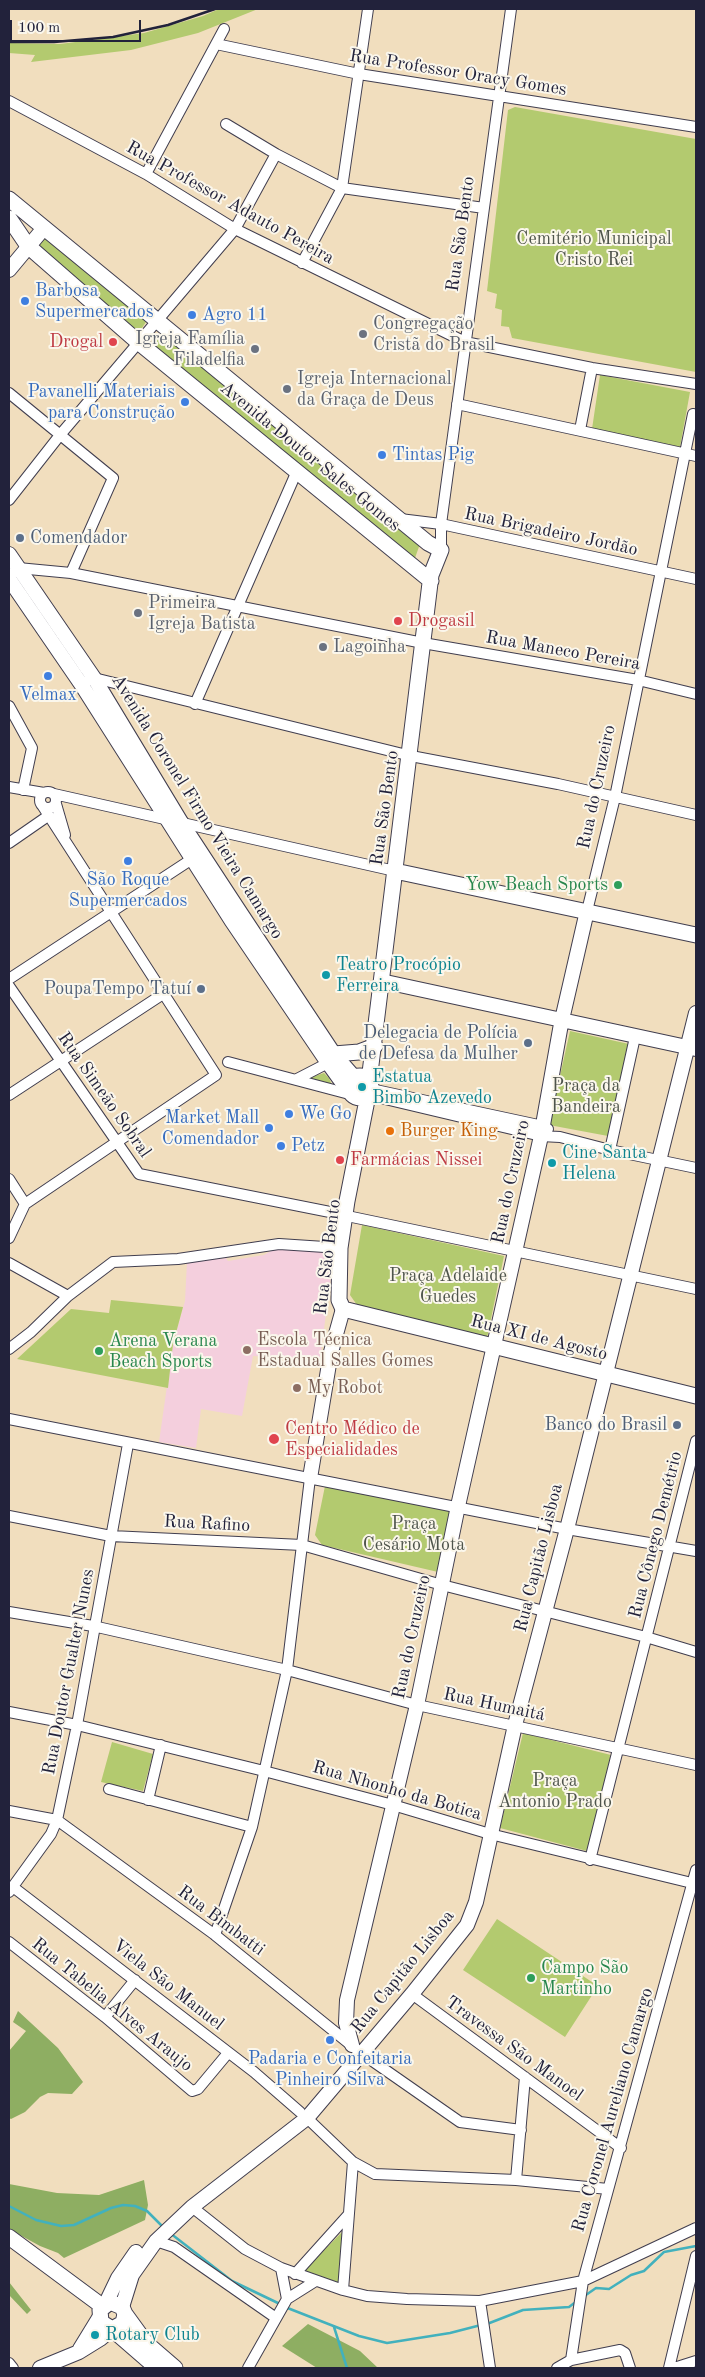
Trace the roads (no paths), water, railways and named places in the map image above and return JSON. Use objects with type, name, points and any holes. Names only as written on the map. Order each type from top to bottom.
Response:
[{"type":"main road","name":"Avenida Doutor Sales Gomes","points":[[9,199],[399,519],[435,546]]},
{"type":"main road","name":"Avenida Doutor Sales Gomes","points":[[9,218],[28,246],[138,342],[431,578]]},
{"type":"main road","name":"Rua São Bento","points":[[340,1248],[348,1216],[363,1126],[360,1087],[375,1046],[381,982],[411,756],[435,546]]},
{"type":"main road","points":[[395,871],[588,911],[696,936]]},
{"type":"main road","points":[[331,1059],[375,1046]]},
{"type":"main road","name":"Rua São Bento","points":[[343,1309],[348,1216]]},
{"type":"main road","points":[[340,1248],[339,1300],[343,1309]]},
{"type":"main road","name":"Rua XI de Agosto","points":[[343,1309],[696,1396]]},
{"type":"main road","points":[[9,2237],[102,2310],[104,2326],[112,2329],[157,2368]]},
{"type":"main road","points":[[9,2247],[102,2310]]},
{"type":"main road","points":[[102,2310],[115,2302],[124,2310],[146,2343],[174,2368]]},
{"type":"main road","points":[[112,2329],[123,2323],[124,2310]]},
{"type":"street","points":[[302,263],[342,188],[368,9]]},
{"type":"street","name":"Rua São Bento","points":[[435,546],[440,524],[466,342],[511,9]]},
{"type":"street","points":[[146,174],[224,29]]},
{"type":"street","name":"Rua Professor Oracy Gomes","points":[[216,44],[359,74],[696,127]]},
{"type":"street","name":"Rua Professor Adauto Pereira","points":[[9,101],[146,174],[235,229],[466,342],[592,368],[696,384]]},
{"type":"street","points":[[226,124],[276,154],[342,188],[484,208]]},
{"type":"street","points":[[9,500],[60,435],[235,229],[276,154]]},
{"type":"street","points":[[9,270],[44,228]]},
{"type":"street","name":"Avenida Doutor Sales Gomes","points":[[9,230],[28,246]]},
{"type":"street","points":[[580,430],[592,368]]},
{"type":"street","points":[[9,393],[112,478],[71,573]]},
{"type":"street","points":[[457,404],[696,456]]},
{"type":"street","name":"Rua do Cruzeiro","points":[[356,2049],[346,2023],[347,2000],[417,1705],[458,1506],[542,1131],[562,1021],[615,797],[693,414]]},
{"type":"street","points":[[195,704],[297,471]]},
{"type":"street","name":"Rua Brigadeiro Jordão","points":[[399,519],[440,524],[696,579]]},
{"type":"street","name":"Rua São Bento","points":[[435,546],[440,524]]},
{"type":"street","name":"Avenida Coronel Firmo Vieira Camargo","points":[[9,554],[12,574],[166,819],[331,1059]]},
{"type":"street","name":"Rua Maneco Pereira","points":[[12,574],[71,573],[423,643],[638,680],[696,694]]},
{"type":"street","name":"Avenida Coronel Firmo Vieira Camargo","points":[[12,574],[94,678],[331,1059],[341,1081],[360,1087]]},
{"type":"street","points":[[81,684],[94,678],[411,756],[696,815]]},
{"type":"street","points":[[9,706],[32,748],[23,790]]},
{"type":"street","points":[[9,787],[182,822],[395,871]]},
{"type":"street","points":[[9,1238],[25,1204],[216,1075],[48,816],[40,797],[51,797]]},
{"type":"street","points":[[51,797],[68,846]]},
{"type":"street","points":[[9,843],[48,816]]},
{"type":"street","points":[[9,979],[192,859]]},
{"type":"street","points":[[381,982],[692,1048]]},
{"type":"street","name":"Rua Simeão Sobral","points":[[9,986],[139,1174],[348,1216]]},
{"type":"street","points":[[9,1095],[163,994]]},
{"type":"street","name":"Rua Capitão Lisboa","points":[[174,2219],[192,2207],[303,2115],[343,2075],[356,2049],[412,1994],[467,1925],[476,1902],[514,1725],[546,1611],[659,1160],[692,1048],[696,1013]]},
{"type":"street","points":[[610,1150],[635,1037]]},
{"type":"street","points":[[297,1079],[331,1059]]},
{"type":"street","points":[[228,1062],[297,1079],[360,1087],[542,1131],[610,1150],[696,1168]]},
{"type":"street","points":[[9,1179],[25,1204]]},
{"type":"street","points":[[348,1216],[696,1289]]},
{"type":"street","points":[[9,1349],[31,1332],[68,1296],[113,1262],[178,1259],[280,1244],[340,1248]]},
{"type":"street","name":"Rua São Bento","points":[[331,1352],[333,1308],[340,1248]]},
{"type":"street","points":[[9,1263],[68,1296]]},
{"type":"street","name":"Rua São Bento","points":[[310,1478],[331,1352],[343,1309]]},
{"type":"street","points":[[9,1420],[567,1528],[696,1551]]},
{"type":"street","name":"Rua Cônego Demétrio","points":[[590,1860],[620,1748],[696,1441]]},
{"type":"street","name":"Rua Doutor Gualter Nunes","points":[[11,1889],[51,1834],[57,1820],[128,1444]]},
{"type":"street","points":[[215,1935],[252,1827],[287,1670],[310,1478]]},
{"type":"street","name":"Rua Rafino","points":[[9,1516],[112,1536],[302,1545],[442,1585],[646,1637],[696,1652]]},
{"type":"street","name":"Rua Humaitá","points":[[9,1612],[93,1626],[287,1670],[417,1705],[696,1764]]},
{"type":"street","name":"Rua Nhonho da Botica","points":[[9,1712],[76,1725],[161,1745],[393,1805],[490,1834],[694,1884]]},
{"type":"street","points":[[148,1800],[161,1745]]},
{"type":"street","points":[[109,1789],[252,1827]]},
{"type":"street","points":[[9,1812],[57,1820]]},
{"type":"street","name":"Rua Bimbatti","points":[[57,1820],[215,1935],[356,2049],[460,2122],[521,2130]]},
{"type":"street","name":"Rua Coronel Aureliano Camargo","points":[[571,2360],[583,2281],[694,1884],[696,1870]]},
{"type":"street","name":"Viela São Manuel","points":[[11,1889],[135,1980],[228,2053],[303,2115],[353,2162],[376,2174],[516,2180],[608,2189]]},
{"type":"street","name":"Rua Tabelia Alves Araujo","points":[[9,1942],[105,2017],[189,2089],[195,2091],[228,2053]]},
{"type":"street","points":[[105,2017],[135,1980]]},
{"type":"street","name":"Travessa São Manoel","points":[[412,1994],[621,2148]]},
{"type":"street","points":[[516,2180],[525,2076]]},
{"type":"street","name":"Rua Capitão Lisboa","points":[[124,2310],[132,2275],[159,2235],[174,2219],[303,2115]]},
{"type":"street","points":[[343,2290],[353,2162]]},
{"type":"street","points":[[192,2207],[245,2249],[280,2268],[314,2282],[367,2296],[407,2299],[480,2301],[583,2281],[696,2228]]},
{"type":"street","points":[[295,2274],[349,2214]]},
{"type":"street","points":[[159,2235],[174,2247],[278,2314]]},
{"type":"street","name":"Rua Capitão Lisboa","points":[[79,2352],[118,2278],[136,2250],[159,2235]]},
{"type":"street","points":[[669,2368],[696,2259]]},
{"type":"street","points":[[280,2268],[286,2300]]},
{"type":"street","points":[[248,2368],[286,2300],[314,2282]]},
{"type":"street","points":[[480,2301],[490,2368]]},
{"type":"street","points":[[40,2368],[79,2352],[112,2329]]},
{"type":"street","points":[[557,2368],[571,2360],[620,2350],[625,2353],[630,2368]]},
{"type":"street","points":[[674,2368],[696,2361]]},
{"type":"street","points":[[9,2363],[13,2368]]},
{"type":"waterway","points":[[9,2206],[36,2220],[61,2226],[74,2225],[111,2208],[123,2205],[135,2206],[147,2211],[164,2228]]},
{"type":"waterway","points":[[170,2233],[232,2281],[280,2304]]},
{"type":"waterway","points":[[583,2297],[596,2288],[609,2289],[631,2275],[644,2271],[664,2252],[696,2246]]},
{"type":"waterway","points":[[487,2324],[523,2310],[569,2307],[577,2301]]},
{"type":"waterway","points":[[285,2307],[359,2336],[387,2343],[450,2333],[481,2325]]},
{"type":"waterway","points":[[334,2327],[347,2368]]},
{"type":"railway","points":[[9,42],[54,42],[113,37],[168,25],[215,9]]},
{"type":"place","name":"Barbosa Supermercados","points":[[25,301]]},
{"type":"place","name":"Agro 11","points":[[192,315]]},
{"type":"place","name":"Congregação Cristã do Brasil","points":[[363,334]]},
{"type":"place","name":"Drogal","points":[[113,342]]},
{"type":"place","name":"Igreja Família Filadelfia","points":[[255,349]]},
{"type":"place","name":"Igreja Internacional da Graça de Deus","points":[[287,389]]},
{"type":"place","name":"Pavanelli Materiais para Construção","points":[[185,402]]},
{"type":"place","name":"Tintas Pig","points":[[382,455]]},
{"type":"place","name":"Comendador","points":[[20,538]]},
{"type":"place","name":"Primeira Igreja Batista","points":[[138,613]]},
{"type":"place","name":"Drogasil","points":[[398,621]]},
{"type":"place","name":"Lagoinha","points":[[323,647]]},
{"type":"place","name":"Velmax","points":[[48,676]]},
{"type":"place","name":"São Roque Supermercados","points":[[128,861]]},
{"type":"place","name":"Yow Beach Sports","points":[[618,885]]},
{"type":"place","name":"Teatro Procópio Ferreira","points":[[326,975]]},
{"type":"place","name":"PoupaTempo Tatuí","points":[[201,989]]},
{"type":"place","name":"Delegacia de Polícia de Defesa da Mulher","points":[[528,1043]]},
{"type":"place","name":"Estatua Bimbo Azevedo","points":[[362,1087]]},
{"type":"place","name":"We Go","points":[[289,1114]]},
{"type":"place","name":"Market Mall Comendador","points":[[269,1128]]},
{"type":"place","name":"Burger King","points":[[390,1131]]},
{"type":"place","name":"Petz","points":[[281,1146]]},
{"type":"place","name":"Farmácias Nissei","points":[[340,1160]]},
{"type":"place","name":"Cine Santa Helena","points":[[552,1163]]},
{"type":"place","name":"Escola Técnica Estadual Salles Gomes","points":[[247,1350]]},
{"type":"place","name":"Arena Verana Beach Sports","points":[[99,1351]]},
{"type":"place","name":"My Robot","points":[[297,1388]]},
{"type":"place","name":"Banco do Brasil","points":[[677,1425]]},
{"type":"place","name":"Centro Médico de Especialidades","points":[[274,1439]]},
{"type":"place","name":"Campo São Martinho","points":[[531,1978]]},
{"type":"place","name":"Padaria e Confeitaria Pinheiro Silva","points":[[330,2040]]},
{"type":"place","name":"Rotary Club","points":[[95,2335]]},
{"type":"park label","name":"Cemitério Municipal Cristo Rei","points":[[594,249]]},
{"type":"park label","name":"Praça da Bandeira","points":[[586,1096]]},
{"type":"park label","name":"Praça Adelaide Guedes","points":[[448,1286]]},
{"type":"park label","name":"Praça Cesário Mota","points":[[414,1534]]},
{"type":"park label","name":"Praça Antonio Prado","points":[[555,1791]]}]
